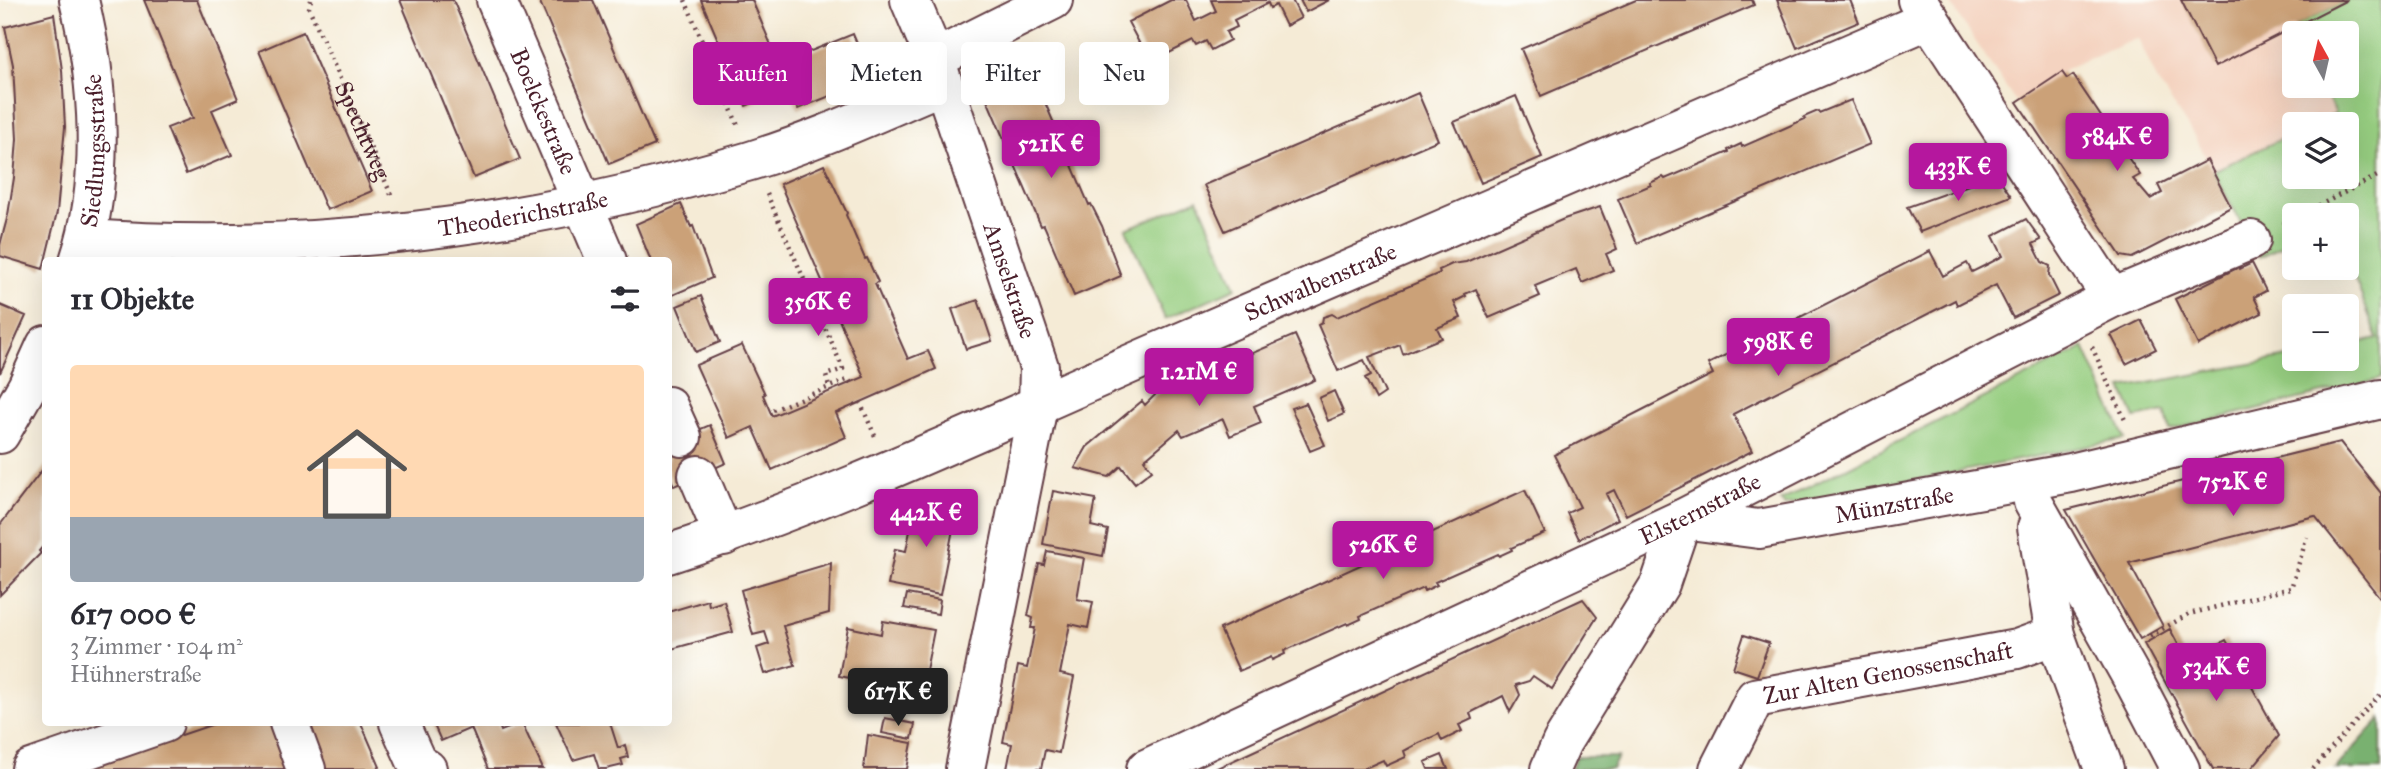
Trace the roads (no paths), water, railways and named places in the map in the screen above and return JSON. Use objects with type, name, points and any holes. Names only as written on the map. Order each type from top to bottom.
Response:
[{"type":"street","name":"Siedlungsstraße","points":[[79,0],[92,61],[97,120],[94,178],[83,250]]},
{"type":"street","name":"Boelckestraße","points":[[496,0],[605,257]]},
{"type":"street","name":"Amselstraße","points":[[910,0],[926,42]]},
{"type":"street","name":"Theoderichstraße","points":[[947,66],[1053,0]]},
{"type":"street","points":[[1923,10],[2112,298]]},
{"type":"street","name":"Schwalbenstraße","points":[[672,553],[724,536],[891,471],[1923,10]]},
{"type":"street","name":"Amselstraße","points":[[947,98],[1039,367],[1038,406],[965,769]]},
{"type":"street","name":"Theoderichstraße","points":[[83,250],[156,244],[414,247],[752,160],[865,117],[884,105]]},
{"type":"street","name":"Elsternstraße","points":[[1146,769],[1682,519],[2112,298],[2251,240]]},
{"type":"street","points":[[0,434],[27,387],[42,354]]},
{"type":"street","name":"Münzstraße","points":[[1682,519],[1759,529],[2032,491],[2152,455],[2381,399]]},
{"type":"street","points":[[698,475],[724,536]]},
{"type":"street","points":[[2032,491],[2055,635],[2104,769]]},
{"type":"street","points":[[2032,491],[2132,659],[2179,769]]},
{"type":"street","points":[[1550,769],[1562,742],[1660,584],[1682,519]]},
{"type":"street","name":"Zur Alten Genossenschaft","points":[[1719,769],[1755,698],[2017,649],[2055,635]]},
{"type":"street","points":[[31,769],[155,726]]},
{"type":"street","points":[[290,726],[306,769]]},
{"type":"street","points":[[400,726],[417,763],[427,769]]}]
